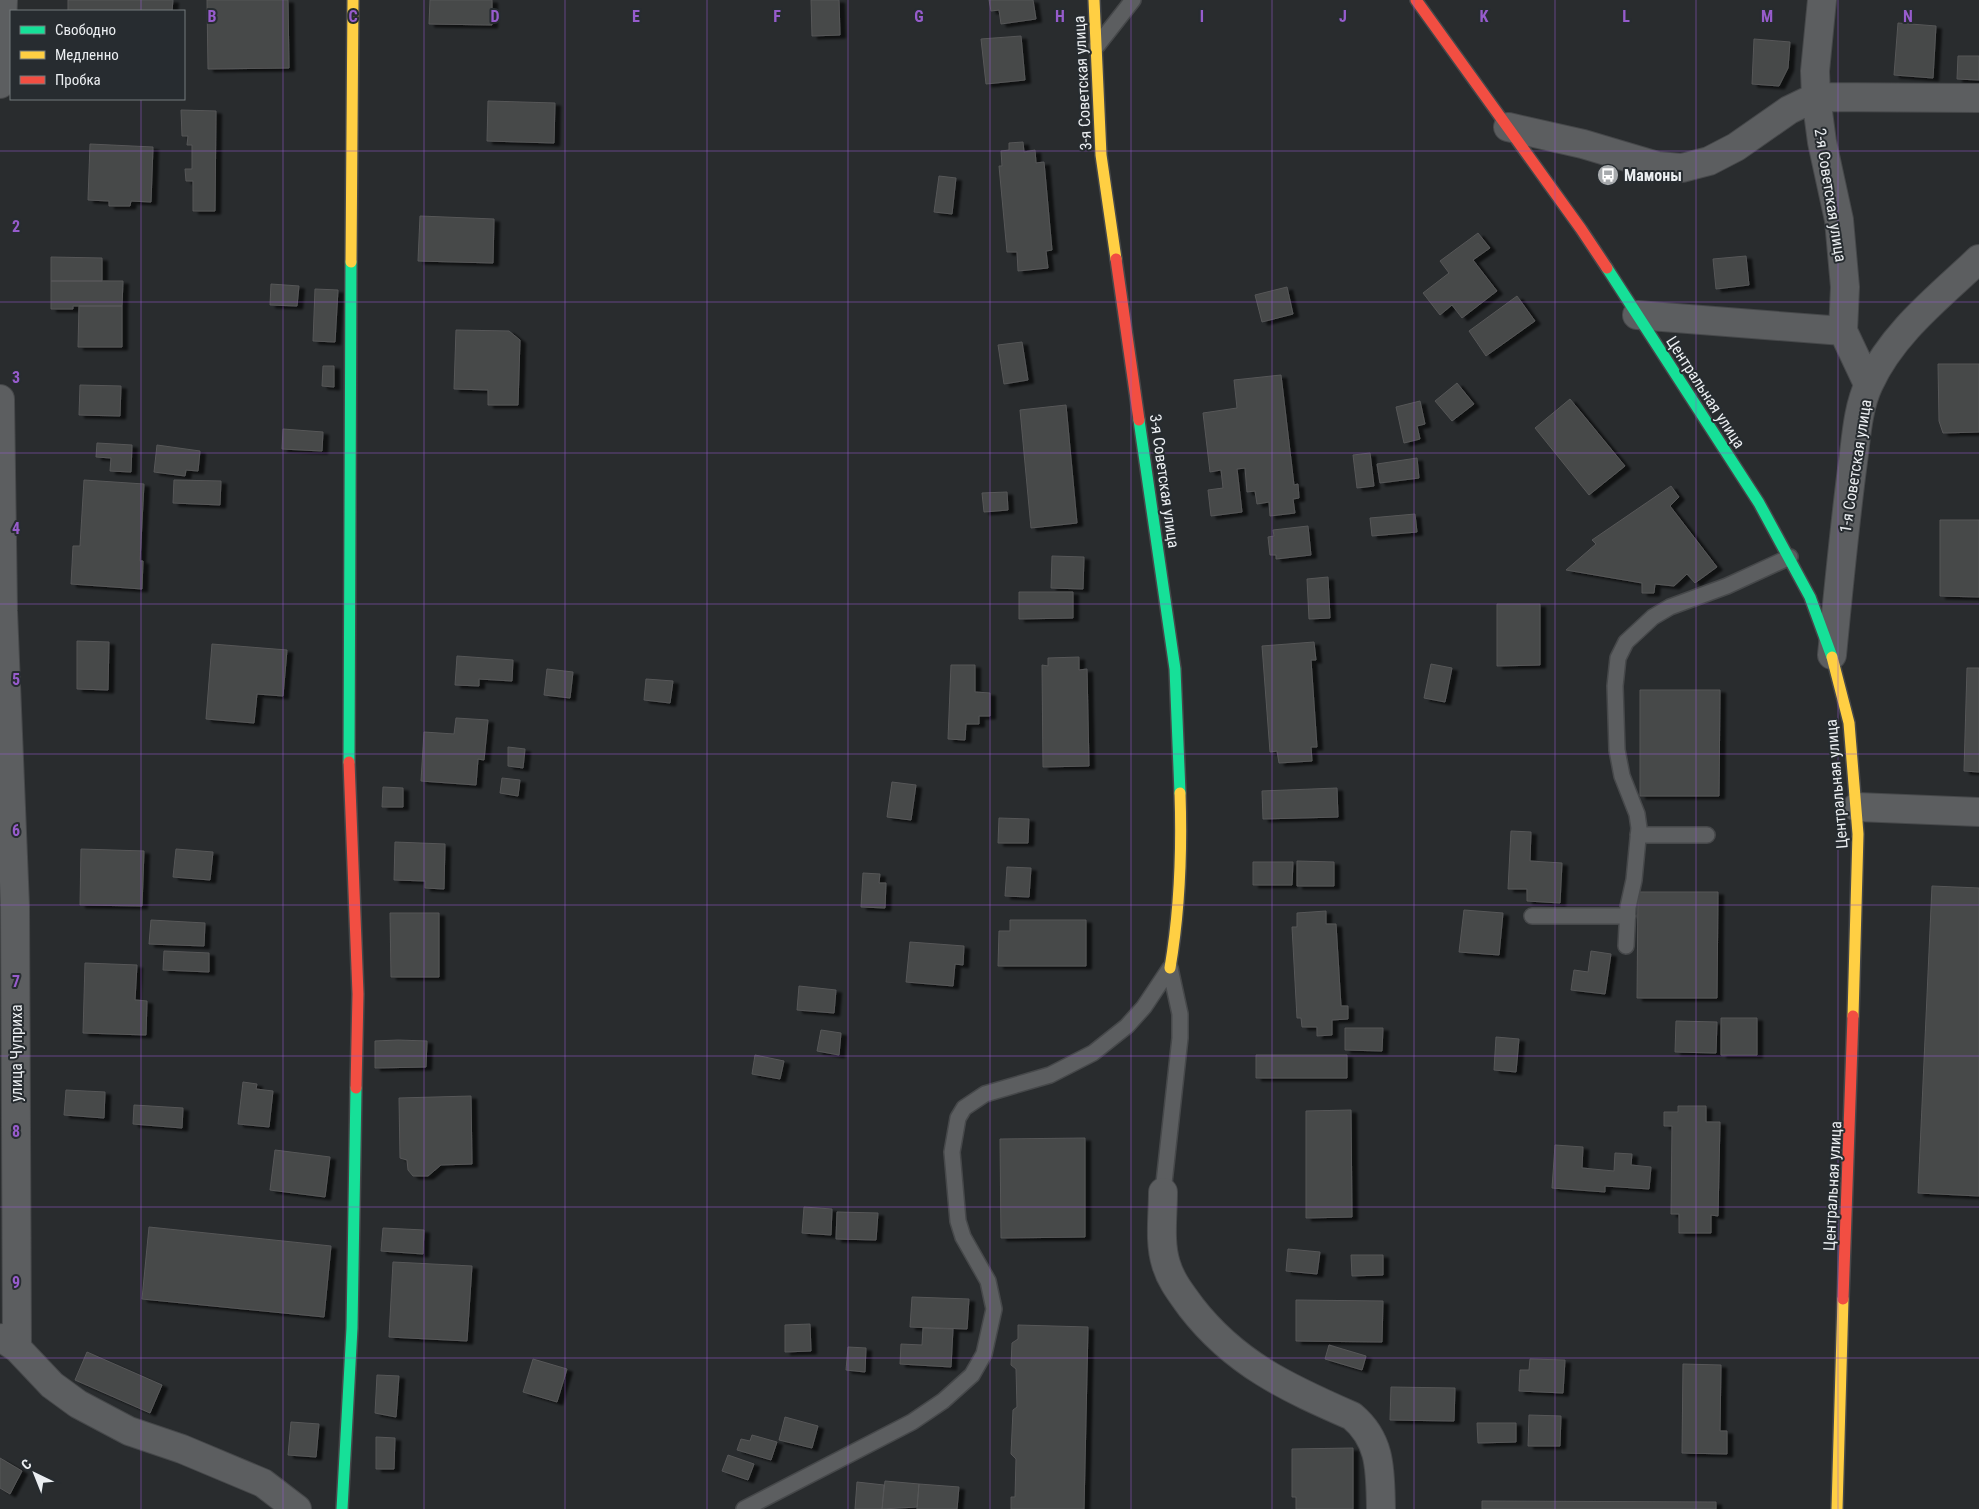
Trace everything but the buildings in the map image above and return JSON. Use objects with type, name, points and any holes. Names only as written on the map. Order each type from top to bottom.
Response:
[{"type":"street","points":[[0,84],[2,0]]},
{"type":"street","points":[[342,1509],[352,1328],[358,994],[349,742],[348,556],[353,0]]},
{"type":"street","name":"3-я Советская улица","points":[[1094,0],[1094,49],[1101,155],[1175,669],[1182,852],[1177,928],[1170,968]]},
{"type":"street","name":"Центральная улица","points":[[1416,0],[1581,229],[1758,503],[1790,557],[1810,597],[1832,655],[1849,723],[1856,807],[1858,863],[1850,1140],[1842,1298],[1837,1509]]},
{"type":"street","name":"2-я Советская улица","points":[[1822,0],[1815,71],[1816,97],[1822,142],[1840,228],[1845,288],[1843,331],[1868,384]]},
{"type":"street","points":[[1508,127],[1582,144],[1657,166],[1682,168],[1709,161],[1736,146],[1789,110],[1816,97],[1979,98]]},
{"type":"street","name":"1-я Советская улица","points":[[1832,655],[1845,524],[1858,425],[1868,384],[1899,338],[1928,306],[1979,259]]},
{"type":"street","points":[[1636,315],[1843,331]]},
{"type":"street","name":"улица Чуприха","points":[[0,399],[3,612],[15,906],[8,1342]]},
{"type":"street","points":[[1856,807],[1979,812]]},
{"type":"street","points":[[1163,1192],[1162,1246],[1166,1264],[1174,1284],[1198,1316],[1238,1357],[1264,1374],[1352,1416],[1365,1427],[1373,1439],[1376,1453],[1380,1509]]},
{"type":"street","points":[[8,1342],[36,1370],[78,1404],[129,1431],[191,1453],[263,1483],[297,1509]]},
{"type":"lane","points":[[1094,49],[1133,0]]},
{"type":"lane","points":[[1626,946],[1638,835],[1637,814],[1622,776],[1617,750],[1616,676],[1618,658],[1626,642],[1653,617],[1670,607],[1727,586],[1790,557]]},
{"type":"lane","points":[[1638,835],[1707,835]]},
{"type":"lane","points":[[1532,916],[1628,916]]},
{"type":"lane","points":[[1163,1192],[1180,1038],[1180,1014],[1170,968]]},
{"type":"lane","points":[[744,1509],[912,1422],[943,1401],[972,1374],[984,1354],[994,1309],[988,1281],[964,1237],[958,1221],[952,1159],[954,1133],[958,1118],[964,1108],[985,1094],[1050,1075],[1094,1053],[1128,1026],[1144,1007],[1170,968]]},
{"type":"traffic: fast","points":[[349,762],[351,262]]},
{"type":"traffic: fast","points":[[1607,268],[1759,503],[1810,597],[1832,657]]},
{"type":"traffic: fast","points":[[1139,420],[1175,669],[1180,793]]},
{"type":"traffic: fast","points":[[342,1509],[352,1328],[356,1088]]},
{"type":"traffic: slow","points":[[351,262],[353,0]]},
{"type":"traffic: slow","points":[[1094,0],[1101,155],[1116,259]]},
{"type":"traffic: slow","points":[[1832,657],[1849,723],[1858,834],[1853,1016]]},
{"type":"traffic: slow","points":[[1170,968],[1180,881],[1180,793]]},
{"type":"traffic: slow","points":[[1837,1509],[1843,1299]]},
{"type":"traffic: jam","points":[[1416,0],[1607,268]]},
{"type":"traffic: jam","points":[[1116,259],[1139,420]]},
{"type":"traffic: jam","points":[[349,762],[358,994],[356,1088]]},
{"type":"traffic: jam","points":[[1843,1299],[1853,1016]]},
{"type":"place","name":"Мамоны","points":[[1608,175]]}]
